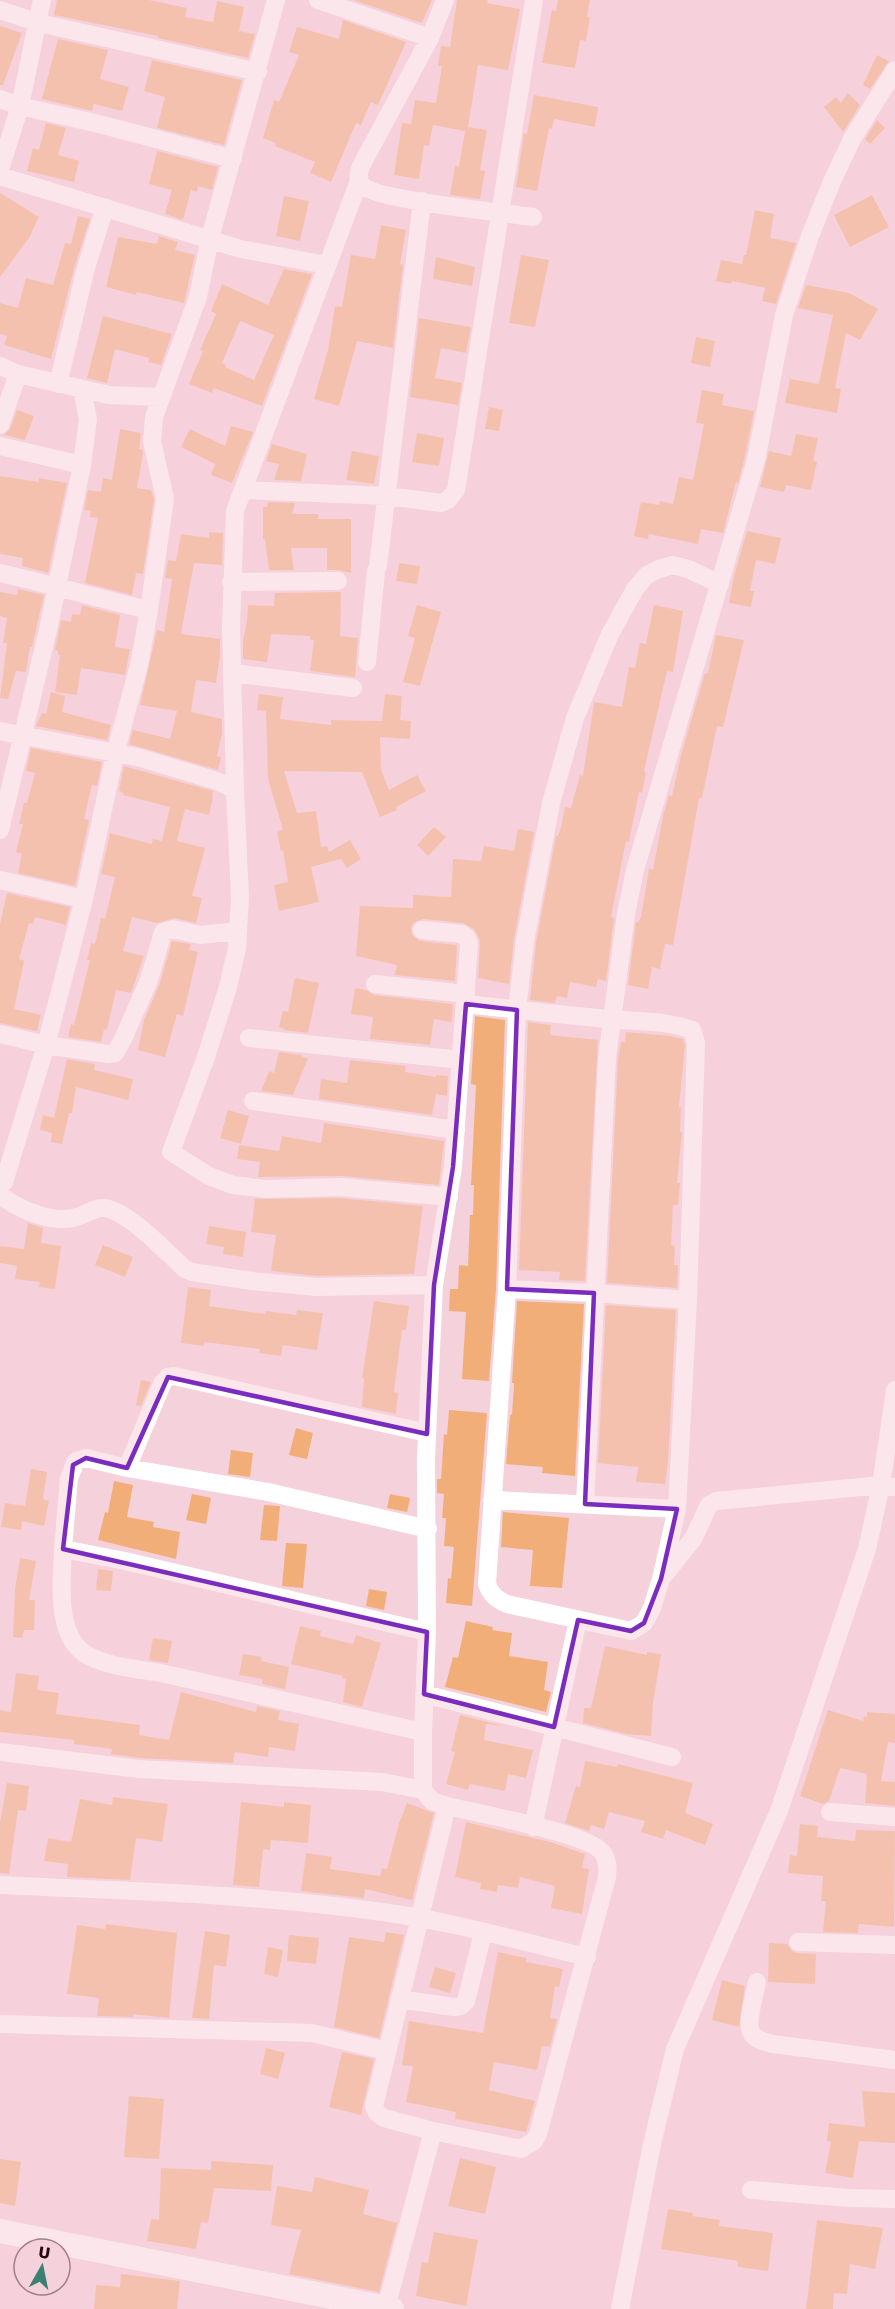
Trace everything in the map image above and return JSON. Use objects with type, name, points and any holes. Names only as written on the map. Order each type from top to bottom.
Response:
[{"type":"street","points":[[0,169],[20,106],[42,0]]},
{"type":"street","points":[[0,1187],[4,1182],[46,1045],[84,899],[115,754],[139,665],[165,499],[152,441],[154,417],[198,297],[210,238],[258,72],[276,0]]},
{"type":"street","points":[[318,0],[430,38]]},
{"type":"street","points":[[445,0],[430,38],[361,166],[359,181],[326,264],[233,522],[231,582],[234,790],[240,897],[237,948],[228,987],[197,1084],[171,1152],[209,1176],[233,1185],[267,1188],[340,1187],[449,1197]]},
{"type":"street","points":[[243,490],[387,496],[441,503],[448,500],[456,490],[534,0]]},
{"type":"street","points":[[0,10],[39,23],[258,72]]},
{"type":"street","points":[[585,1504],[607,1058],[626,914],[635,870],[756,460],[784,315],[810,236],[833,178],[852,139],[895,70]]},
{"type":"street","points":[[0,99],[233,159]]},
{"type":"street","points":[[0,176],[241,249],[326,264]]},
{"type":"street","points":[[359,181],[361,185],[370,190],[422,201],[533,217]]},
{"type":"street","points":[[367,662],[422,201]]},
{"type":"street","points":[[58,384],[86,268],[105,207]]},
{"type":"street","points":[[0,366],[18,374],[82,389],[134,398],[160,397]]},
{"type":"street","points":[[0,425],[18,374]]},
{"type":"street","points":[[0,830],[58,586],[82,465],[88,419],[82,389]]},
{"type":"street","points":[[0,446],[82,465]]},
{"type":"street","points":[[375,984],[517,1010],[681,1026],[692,1030],[696,1043],[688,1300],[677,1509],[661,1579],[647,1619],[638,1628],[631,1630],[507,1604],[491,1595],[487,1584],[507,1289],[517,1010],[525,941],[551,803],[575,717],[610,634],[635,589],[647,575],[659,568],[673,565],[688,569],[720,584]]},
{"type":"street","points":[[0,573],[58,586],[97,599],[149,610]]},
{"type":"street","points":[[231,582],[338,581]]},
{"type":"street","points":[[233,673],[353,688]]},
{"type":"street","points":[[0,731],[115,754],[137,756],[217,781],[234,790]]},
{"type":"street","points":[[0,880],[84,899]]},
{"type":"street","points":[[0,1034],[46,1045],[115,1053],[149,980],[163,932],[173,929],[200,935],[238,931]]},
{"type":"street","points":[[422,930],[456,932],[467,938],[469,944],[456,1130],[449,1197],[434,1285],[427,1434],[427,1632],[423,1790],[432,1801],[447,1806],[580,1838],[602,1851],[607,1860],[607,1877],[538,2134],[534,2141],[521,2149],[433,2131],[384,2118],[377,2113],[374,2106],[447,1806]]},
{"type":"street","points":[[249,1038],[461,1060]]},
{"type":"street","points":[[253,1101],[456,1130]]},
{"type":"street","points":[[0,1195],[23,1210],[62,1218],[73,1218],[99,1208],[111,1210],[149,1234],[185,1269],[192,1272],[317,1287],[434,1285]]},
{"type":"street","points":[[507,1289],[688,1300]]},
{"type":"street","points":[[127,1468],[163,1382],[168,1377],[174,1376],[427,1434]]},
{"type":"street","points":[[620,2309],[652,2144],[675,2049],[779,1810],[888,1486],[895,1390]]},
{"type":"street","points":[[423,1732],[161,1672],[118,1665],[88,1656],[78,1647],[64,1621],[62,1608],[63,1549],[69,1478],[76,1461],[86,1458],[127,1468],[268,1492],[428,1529]]},
{"type":"street","points":[[661,1579],[693,1539],[709,1506],[716,1501],[888,1486]]},
{"type":"street","points":[[492,1500],[677,1509]]},
{"type":"street","points":[[63,1549],[125,1561],[427,1632]]},
{"type":"street","points":[[533,1827],[578,1620]]},
{"type":"street","points":[[424,1694],[672,1757]]},
{"type":"street","points":[[0,1752],[139,1769],[370,1781],[423,1790]]},
{"type":"street","points":[[830,1812],[895,1817]]},
{"type":"street","points":[[0,1885],[230,1897],[381,1911],[586,1957]]},
{"type":"street","points":[[399,1999],[461,2006],[466,2001],[483,1933]]},
{"type":"street","points":[[798,1942],[895,1945]]},
{"type":"street","points":[[757,1982],[749,2025],[752,2034],[759,2040],[773,2044],[895,2060]]},
{"type":"street","points":[[0,2024],[312,2033],[387,2051]]},
{"type":"street","points":[[0,2231],[389,2308],[433,2131]]},
{"type":"street","points":[[751,2190],[849,2199],[895,2199]]},
{"type":"highlighted area","points":[[466,1004],[517,1010],[507,1289],[594,1293],[585,1504],[677,1509],[661,1579],[644,1623],[631,1631],[578,1620],[554,1727],[424,1694],[427,1632],[63,1549],[73,1465],[86,1458],[127,1468],[168,1377],[427,1434],[434,1285],[453,1167]]},
{"type":"building","points":[[57,0],[149,0],[187,8],[185,17],[213,22],[217,1],[244,7],[239,31],[255,34],[248,58],[158,38],[158,36],[54,15]]},
{"type":"building","points":[[353,0],[432,0],[422,23]]},
{"type":"building","points":[[457,0],[488,0],[487,3],[520,9],[508,70],[478,65],[468,127],[487,130],[480,170],[485,171],[480,199],[450,195],[455,166],[459,167],[465,131],[433,125],[429,146],[424,145],[419,179],[394,175],[402,123],[411,124],[415,100],[436,103],[442,66],[438,66],[441,46],[450,47]]},
{"type":"building","points":[[558,0],[590,0],[586,41],[580,40],[575,68],[542,63],[552,10],[556,11]]},
{"type":"building","points":[[343,20],[406,42],[378,105],[371,102],[361,125],[356,123],[331,182],[310,173],[315,162],[275,146],[276,143],[263,138],[274,100],[279,102],[299,55],[289,52],[297,27],[339,39]]},
{"type":"building","points":[[0,26],[22,33],[3,85],[0,85]]},
{"type":"building","points":[[58,39],[108,50],[100,79],[129,87],[122,111],[94,104],[92,111],[42,99]]},
{"type":"building","points":[[877,55],[889,61],[870,89],[863,85]]},
{"type":"building","points":[[152,60],[242,80],[224,145],[157,128],[165,97],[144,91]]},
{"type":"building","points":[[848,93],[860,105],[843,132],[824,107],[836,97],[841,103]]},
{"type":"building","points":[[534,95],[598,107],[595,127],[554,119],[552,129],[549,128],[537,191],[516,187],[524,133],[527,134]]},
{"type":"building","points":[[877,120],[885,128],[870,144],[865,139]]},
{"type":"building","points":[[46,123],[66,128],[58,155],[79,161],[74,182],[27,171],[33,148],[39,150]]},
{"type":"building","points":[[157,151],[218,167],[212,190],[198,186],[197,192],[191,190],[183,220],[165,214],[172,190],[149,184]]},
{"type":"building","points":[[0,193],[39,217],[29,238],[0,277]]},
{"type":"building","points":[[872,195],[889,227],[850,247],[834,215]]},
{"type":"building","points":[[284,196],[309,201],[300,241],[276,236]]},
{"type":"building","points":[[755,210],[774,214],[770,238],[796,243],[776,304],[762,301],[765,288],[732,281],[731,284],[716,281],[721,260],[742,264]]},
{"type":"building","points":[[78,216],[90,219],[75,265],[51,359],[4,345],[7,336],[0,334],[0,303],[18,308],[26,278],[53,285],[65,243],[71,244]]},
{"type":"building","points":[[381,225],[406,230],[400,264],[403,265],[393,348],[357,341],[339,406],[314,399],[328,350],[335,306],[342,307],[351,255],[375,259]]},
{"type":"building","points":[[159,236],[178,242],[175,250],[195,255],[184,303],[137,292],[136,295],[106,287],[118,237],[157,244]]},
{"type":"building","points":[[521,255],[549,260],[535,327],[509,323]]},
{"type":"building","points":[[436,257],[475,267],[472,286],[433,279]]},
{"type":"building","points":[[284,269],[312,274],[262,406],[214,388],[212,393],[189,384],[203,351],[200,350],[216,314],[211,311],[222,284],[268,305]],"holes":[[[240,321],[274,335],[254,380],[225,367],[226,365],[222,363]]]},
{"type":"building","points":[[806,285],[849,293],[878,309],[860,340],[846,333],[835,388],[841,389],[837,413],[785,403],[790,379],[819,384],[833,315],[798,308]]},
{"type":"building","points":[[103,316],[172,334],[161,365],[148,362],[149,358],[115,349],[107,383],[87,378]]},
{"type":"building","points":[[419,318],[471,327],[466,353],[441,348],[435,378],[462,383],[458,405],[410,397]]},
{"type":"building","points":[[696,337],[715,341],[710,367],[691,363]]},
{"type":"building","points":[[702,390],[724,394],[722,405],[754,411],[745,457],[723,533],[701,529],[698,544],[649,534],[648,539],[634,536],[641,502],[659,505],[660,501],[673,504],[679,477],[693,480],[704,424],[696,423]]},
{"type":"building","points":[[489,407],[503,410],[499,431],[485,429]]},
{"type":"building","points":[[17,410],[34,416],[25,440],[4,435],[10,429]]},
{"type":"building","points":[[231,426],[253,432],[232,483],[211,475],[215,464],[181,447],[190,429],[225,446]]},
{"type":"building","points":[[120,429],[141,433],[139,449],[142,449],[143,453],[137,488],[151,490],[154,499],[143,574],[136,573],[132,595],[85,583],[98,518],[90,517],[91,511],[84,510],[88,490],[101,492],[103,478],[112,480]]},
{"type":"building","points":[[417,433],[444,438],[439,466],[412,462]]},
{"type":"building","points":[[796,434],[818,438],[813,461],[817,462],[811,490],[786,485],[784,492],[760,487],[769,451],[791,456]]},
{"type":"building","points":[[272,444],[307,454],[301,481],[274,480],[279,464],[266,461]]},
{"type":"building","points":[[352,451],[379,456],[374,484],[346,480]]},
{"type":"building","points":[[0,476],[39,482],[39,478],[67,483],[48,573],[22,566],[23,558],[0,554]]},
{"type":"building","points":[[268,502],[295,503],[292,514],[318,514],[318,519],[351,519],[351,573],[327,570],[327,548],[291,548],[294,570],[269,570],[265,539],[263,539],[263,507],[267,507]]},
{"type":"building","points":[[747,531],[781,538],[775,564],[756,560],[750,591],[754,591],[751,607],[729,603]]},
{"type":"building","points":[[209,532],[223,533],[222,565],[194,563],[181,634],[220,639],[216,683],[196,680],[191,712],[222,719],[222,733],[217,756],[221,757],[218,770],[129,744],[133,730],[170,739],[177,711],[140,705],[157,630],[164,632],[172,579],[165,578],[168,560],[176,561],[181,534],[209,538]]},
{"type":"building","points":[[399,563],[420,566],[417,584],[396,581]]},
{"type":"building","points":[[18,589],[44,595],[26,672],[16,671],[8,699],[0,698],[7,643],[3,643],[7,618],[0,616],[0,592],[17,595]]},
{"type":"building","points":[[341,592],[340,636],[358,638],[355,677],[310,671],[314,640],[310,640],[310,636],[271,634],[267,662],[243,659],[248,605],[274,606],[275,593]]},
{"type":"building","points":[[82,605],[120,615],[115,647],[130,649],[125,675],[81,668],[77,695],[55,692],[60,655],[55,650],[61,620],[71,622],[72,614],[80,615]]},
{"type":"building","points":[[417,605],[441,612],[420,686],[403,682],[415,638],[408,636]]},
{"type":"building","points":[[654,605],[683,611],[673,672],[667,671],[644,771],[646,772],[642,793],[639,792],[629,842],[626,841],[611,917],[614,918],[606,981],[598,979],[596,987],[570,982],[567,998],[557,996],[555,1003],[530,1000],[536,943],[556,836],[561,827],[565,807],[571,808],[580,775],[583,776],[594,702],[622,707],[629,667],[635,668],[640,643],[646,644]]},
{"type":"building","points":[[716,635],[744,640],[723,727],[717,726],[702,798],[699,798],[673,945],[665,944],[660,969],[652,967],[648,989],[628,985],[636,922],[638,923],[641,917],[649,869],[653,870],[663,816],[669,795],[672,796],[681,755],[705,673],[708,673]]},
{"type":"building","points":[[51,692],[65,696],[62,712],[111,725],[107,740],[36,726],[42,713],[46,714]]},
{"type":"building","points":[[259,694],[283,697],[280,719],[331,725],[331,720],[382,721],[385,694],[402,696],[400,720],[411,721],[410,739],[380,737],[381,770],[389,790],[417,775],[426,791],[396,807],[397,810],[380,817],[362,772],[284,771],[297,813],[316,811],[321,847],[327,846],[329,852],[350,840],[361,859],[347,868],[341,859],[311,867],[319,902],[279,911],[274,885],[288,882],[283,850],[281,851],[277,832],[283,830],[268,779],[266,711],[257,710]]},
{"type":"building","points":[[31,748],[102,762],[97,786],[92,785],[84,819],[89,820],[75,886],[18,873],[22,854],[16,852],[23,824],[19,824],[35,773],[26,771]]},
{"type":"building","points":[[124,766],[213,791],[213,797],[209,815],[185,809],[177,841],[205,848],[192,896],[202,898],[196,923],[175,918],[157,923],[132,917],[123,951],[144,956],[131,993],[116,990],[107,1030],[104,1029],[101,1042],[68,1037],[71,1024],[74,1025],[90,960],[87,960],[91,943],[95,944],[101,918],[105,919],[115,877],[101,874],[110,833],[152,844],[153,839],[162,841],[170,807],[123,795],[124,793],[119,791]]},
{"type":"building","points":[[434,827],[446,837],[428,856],[417,845]]},
{"type":"building","points":[[518,829],[534,832],[514,939],[509,984],[478,978],[480,940],[474,929],[463,923],[423,919],[413,923],[411,928],[412,935],[420,941],[457,945],[455,981],[395,975],[397,965],[356,956],[360,906],[413,908],[413,895],[451,897],[453,859],[481,861],[484,846],[514,851]]},
{"type":"building","points":[[7,893],[70,907],[66,925],[35,917],[33,924],[29,923],[19,959],[24,961],[14,1009],[41,1015],[37,1031],[0,1023],[0,924]]},
{"type":"building","points":[[172,941],[191,944],[189,950],[198,952],[183,1016],[177,1014],[165,1057],[138,1050],[144,1020],[160,983]]},
{"type":"building","points":[[295,978],[319,983],[308,1033],[284,1030],[279,1027],[283,1011],[288,1012]]},
{"type":"building","points":[[355,988],[366,990],[374,995],[453,1004],[452,1022],[434,1019],[430,1045],[370,1039],[373,1017],[351,1014]]},
{"type":"building","points":[[475,1016],[505,1020],[496,1288],[489,1381],[462,1379],[466,1312],[449,1311],[450,1289],[458,1289],[459,1265],[468,1266],[470,1215],[473,1215],[474,1185],[471,1185],[476,1085],[471,1084]]},
{"type":"building","points":[[528,1022],[551,1025],[550,1035],[598,1040],[585,1281],[559,1280],[560,1272],[519,1270]]},
{"type":"building","points":[[626,1032],[670,1036],[683,1039],[685,1045],[679,1107],[681,1107],[680,1132],[682,1132],[677,1183],[680,1183],[678,1205],[673,1205],[671,1245],[675,1246],[674,1265],[678,1265],[677,1288],[607,1283],[618,1059],[621,1042],[625,1042]]},
{"type":"building","points":[[279,1052],[308,1058],[293,1095],[261,1091],[269,1071],[274,1073]]},
{"type":"building","points":[[67,1059],[95,1064],[94,1070],[133,1079],[128,1100],[76,1087],[72,1113],[69,1113],[62,1144],[51,1142],[52,1133],[40,1130],[43,1115],[54,1118]]},
{"type":"building","points":[[350,1060],[406,1066],[405,1072],[436,1077],[436,1075],[448,1076],[447,1096],[436,1094],[432,1115],[319,1099],[321,1079],[347,1083]]},
{"type":"building","points":[[228,1110],[249,1116],[241,1144],[220,1138]]},
{"type":"building","points":[[324,1123],[444,1141],[439,1185],[341,1176],[258,1177],[260,1162],[237,1159],[239,1145],[279,1151],[282,1136],[321,1143]]},
{"type":"building","points":[[340,1198],[423,1206],[414,1274],[317,1276],[271,1271],[276,1235],[251,1232],[255,1199]]},
{"type":"building","points":[[28,1223],[43,1228],[41,1243],[61,1246],[55,1289],[39,1287],[40,1282],[15,1279],[17,1266],[0,1263],[0,1246],[24,1249]]},
{"type":"building","points":[[209,1226],[246,1232],[243,1257],[223,1254],[224,1247],[206,1244]]},
{"type":"building","points":[[103,1245],[133,1257],[125,1277],[95,1265]]},
{"type":"building","points":[[188,1287],[211,1290],[209,1306],[265,1314],[266,1311],[296,1315],[297,1310],[323,1313],[317,1350],[283,1345],[281,1356],[259,1353],[260,1349],[204,1342],[204,1346],[181,1343]]},
{"type":"building","points":[[374,1301],[409,1306],[406,1330],[402,1330],[394,1392],[398,1393],[396,1414],[362,1407],[364,1378],[362,1378]]},
{"type":"building","points":[[517,1301],[584,1304],[575,1476],[542,1473],[543,1467],[506,1464],[514,1386],[512,1383]]},
{"type":"building","points":[[606,1305],[676,1310],[665,1484],[636,1482],[638,1467],[598,1463]]},
{"type":"building","points":[[141,1380],[151,1382],[141,1406],[136,1405]]},
{"type":"building","points":[[449,1410],[487,1413],[472,1606],[446,1603],[454,1547],[444,1546],[446,1518],[442,1518],[444,1494],[437,1493],[437,1479],[441,1479],[444,1434],[447,1435]]},
{"type":"building","points":[[296,1428],[313,1433],[307,1459],[289,1455]]},
{"type":"building","points":[[231,1450],[253,1453],[250,1477],[228,1474]]},
{"type":"building","points":[[31,1469],[47,1472],[43,1499],[49,1501],[44,1526],[22,1521],[21,1530],[1,1527],[5,1503],[25,1506]]},
{"type":"building","points":[[114,1481],[133,1485],[127,1517],[154,1522],[153,1527],[180,1532],[176,1559],[98,1540],[105,1512],[108,1513]]},
{"type":"building","points":[[192,1494],[211,1498],[206,1524],[186,1520]]},
{"type":"building","points":[[390,1494],[410,1498],[407,1512],[387,1508]]},
{"type":"building","points":[[264,1505],[280,1506],[277,1541],[260,1540]]},
{"type":"building","points":[[503,1512],[569,1518],[562,1588],[530,1586],[533,1550],[501,1547]]},
{"type":"building","points":[[286,1543],[307,1544],[303,1588],[282,1586]]},
{"type":"building","points":[[20,1558],[36,1561],[29,1600],[35,1600],[34,1630],[24,1630],[22,1638],[13,1637],[15,1589]]},
{"type":"building","points":[[98,1569],[113,1571],[111,1591],[96,1590]]},
{"type":"building","points":[[369,1589],[387,1592],[384,1610],[366,1606]]},
{"type":"building","points":[[466,1621],[493,1627],[492,1630],[512,1633],[509,1656],[548,1662],[544,1690],[551,1692],[546,1712],[445,1687],[453,1657],[458,1658]]},
{"type":"building","points":[[300,1626],[321,1631],[320,1636],[353,1644],[356,1635],[381,1643],[362,1707],[343,1702],[346,1679],[342,1678],[343,1676],[291,1664]]},
{"type":"building","points":[[153,1638],[172,1641],[168,1663],[149,1660]]},
{"type":"building","points":[[605,1646],[647,1655],[647,1652],[661,1654],[653,1703],[651,1736],[626,1734],[583,1723],[584,1708],[591,1708]]},
{"type":"building","points":[[243,1654],[262,1657],[261,1661],[289,1667],[285,1689],[262,1684],[263,1679],[239,1675]]},
{"type":"building","points":[[16,1673],[39,1676],[37,1690],[59,1693],[56,1714],[140,1725],[139,1735],[169,1740],[181,1692],[256,1712],[257,1706],[280,1711],[278,1720],[299,1724],[295,1751],[269,1747],[268,1757],[235,1752],[233,1763],[140,1758],[111,1754],[112,1749],[74,1744],[74,1740],[0,1732],[0,1710],[11,1712]]},
{"type":"building","points":[[828,1710],[863,1721],[864,1716],[867,1717],[867,1712],[895,1714],[895,1743],[888,1742],[881,1781],[895,1782],[895,1806],[865,1803],[867,1774],[840,1768],[829,1801],[823,1804],[800,1796]]},
{"type":"building","points":[[460,1715],[503,1726],[486,1724],[484,1740],[533,1750],[526,1778],[508,1774],[505,1791],[470,1784],[468,1790],[446,1784],[455,1752],[451,1751]]},
{"type":"building","points":[[585,1761],[617,1767],[618,1764],[693,1783],[685,1813],[713,1824],[705,1845],[666,1830],[663,1839],[641,1832],[645,1821],[609,1812],[604,1829],[591,1825],[589,1831],[565,1823],[576,1786],[580,1787]]},
{"type":"building","points":[[7,1783],[29,1786],[26,1811],[18,1810],[9,1874],[0,1873],[0,1822]]},
{"type":"building","points":[[113,1797],[168,1804],[162,1842],[136,1838],[130,1880],[67,1877],[68,1864],[44,1861],[48,1838],[71,1842],[80,1799],[112,1805]]},
{"type":"building","points":[[241,1802],[284,1807],[284,1802],[311,1805],[308,1843],[271,1840],[270,1850],[263,1849],[259,1887],[233,1885]]},
{"type":"building","points":[[407,1803],[434,1813],[412,1900],[365,1889],[364,1898],[301,1891],[306,1853],[332,1857],[330,1869],[380,1876],[382,1868],[387,1869],[399,1823]]},
{"type":"building","points":[[466,1822],[550,1842],[585,1854],[582,1868],[589,1869],[582,1914],[551,1908],[555,1886],[520,1877],[518,1888],[498,1885],[497,1892],[480,1889],[481,1883],[455,1877]]},
{"type":"building","points":[[800,1824],[818,1826],[817,1837],[855,1841],[856,1830],[895,1831],[894,1927],[859,1924],[858,1933],[823,1932],[826,1901],[821,1901],[823,1876],[788,1873],[790,1855],[797,1856]]},
{"type":"building","points":[[106,1924],[177,1933],[169,2018],[133,2014],[133,2017],[97,2016],[99,1998],[67,1994],[77,1925],[105,1929]]},
{"type":"building","points":[[205,1931],[230,1935],[226,1967],[214,1965],[209,2019],[192,2018]]},
{"type":"building","points":[[386,1932],[404,1935],[379,2038],[334,2027],[349,1937],[384,1942]]},
{"type":"building","points":[[289,1935],[319,1938],[316,1964],[287,1961]]},
{"type":"building","points":[[769,1943],[787,1944],[792,1951],[797,1953],[816,1954],[815,1984],[768,1982]]},
{"type":"building","points":[[268,1947],[283,1950],[278,1977],[264,1974]]},
{"type":"building","points":[[498,1952],[526,1958],[526,1962],[563,1969],[559,1987],[555,1986],[550,2018],[557,2019],[550,2047],[542,2046],[537,2070],[494,2062],[489,2090],[535,2101],[526,2132],[455,2119],[456,2112],[406,2102],[413,2066],[402,2065],[409,2021],[483,2033]]},
{"type":"building","points":[[435,1967],[456,1973],[450,1993],[429,1987]]},
{"type":"building","points":[[722,1980],[745,1986],[739,2027],[712,2020]]},
{"type":"building","points":[[266,2048],[285,2053],[278,2079],[260,2074]]},
{"type":"building","points":[[342,2052],[374,2059],[361,2115],[329,2107]]},
{"type":"building","points":[[862,2091],[895,2093],[895,2143],[859,2141],[853,2178],[825,2173],[831,2142],[827,2141],[829,2123],[865,2127]]},
{"type":"building","points":[[129,2096],[164,2099],[159,2159],[124,2157]]},
{"type":"building","points":[[460,2158],[496,2167],[485,2214],[448,2206]]},
{"type":"building","points":[[0,2159],[21,2162],[15,2206],[0,2203]]},
{"type":"building","points":[[211,2161],[273,2165],[271,2191],[214,2188],[208,2223],[201,2222],[196,2249],[147,2241],[151,2219],[159,2220],[161,2168],[211,2170]]},
{"type":"building","points":[[315,2177],[369,2190],[363,2214],[397,2223],[379,2292],[289,2274],[301,2230],[271,2225],[277,2186],[312,2192]]},
{"type":"building","points":[[668,2209],[693,2213],[692,2216],[720,2220],[719,2226],[773,2233],[768,2271],[738,2267],[738,2261],[661,2249]]},
{"type":"building","points":[[817,2220],[883,2228],[875,2269],[850,2264],[847,2294],[834,2293],[833,2309],[806,2309]]},
{"type":"building","points":[[434,2232],[478,2240],[466,2306],[416,2296],[422,2262],[428,2263]]},
{"type":"building","points":[[121,2274],[180,2281],[177,2309],[94,2309],[96,2285],[120,2287]]}]
